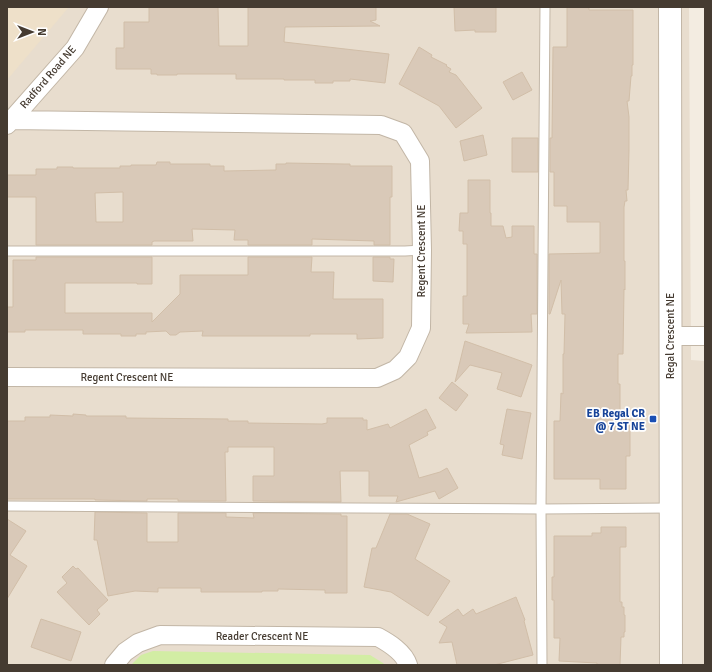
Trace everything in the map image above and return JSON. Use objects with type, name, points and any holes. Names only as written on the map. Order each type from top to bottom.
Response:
[{"type":"street","name":"Radford Road NE","points":[[9,122],[75,48],[99,7]]},
{"type":"street","name":"Regal Crescent NE","points":[[670,7],[671,665]]},
{"type":"street","name":"Regent Crescent NE","points":[[7,377],[377,378],[395,370],[408,356],[421,328],[422,250],[420,161],[403,133],[381,125],[9,122]]},
{"type":"street","points":[[670,336],[705,336]]},
{"type":"street","name":"Reader Crescent NE","points":[[114,665],[125,652],[138,642],[160,636],[168,636],[378,637],[394,646],[407,661],[408,665]]},
{"type":"lane","points":[[542,665],[545,7]]},
{"type":"lane","points":[[7,250],[422,250]]},
{"type":"lane","points":[[7,506],[542,509],[670,508]]},
{"type":"shaded area","points":[[7,7],[689,7],[691,360],[705,361],[705,665],[7,665]]},
{"type":"shaded area","points":[[7,7],[69,7],[7,80]]},
{"type":"green space","points":[[153,651],[370,655],[385,665],[131,665],[141,655]]},
{"type":"building","points":[[149,7],[218,7],[219,46],[248,46],[248,7],[376,7],[376,20],[370,21],[380,26],[285,27],[284,42],[389,54],[385,83],[350,79],[350,81],[333,81],[333,83],[315,83],[315,80],[236,79],[236,74],[157,75],[151,74],[151,69],[116,69],[116,48],[124,48],[124,22],[149,22]]},
{"type":"building","points":[[454,7],[496,7],[496,32],[475,32],[475,30],[455,31]]},
{"type":"building","points":[[567,7],[589,7],[589,10],[633,10],[633,65],[629,101],[627,101],[629,117],[629,150],[628,190],[626,190],[627,201],[625,201],[624,207],[625,290],[624,289],[623,354],[618,354],[620,419],[630,419],[630,456],[626,456],[626,489],[600,489],[600,479],[554,479],[554,421],[560,421],[561,393],[563,394],[565,314],[562,314],[561,280],[549,314],[549,254],[600,253],[600,222],[567,222],[567,206],[554,206],[554,172],[550,172],[553,47],[567,47]]},
{"type":"building","points":[[419,47],[432,55],[431,57],[447,65],[446,66],[451,69],[449,72],[456,75],[482,108],[456,128],[439,106],[399,84]]},
{"type":"building","points":[[522,72],[532,90],[513,100],[503,82]]},
{"type":"building","points":[[483,135],[487,155],[464,161],[460,141]]},
{"type":"building","points":[[512,138],[538,138],[538,172],[512,172]]},
{"type":"building","points":[[157,162],[170,162],[170,164],[210,164],[210,166],[224,166],[224,171],[276,170],[276,164],[286,163],[392,166],[392,197],[390,197],[390,245],[374,245],[374,241],[312,239],[312,245],[248,245],[248,240],[234,240],[235,230],[192,229],[193,241],[154,241],[152,242],[152,245],[36,245],[36,197],[7,197],[7,175],[36,175],[36,169],[57,169],[57,167],[120,168],[120,166],[131,165],[156,165]],"holes":[[[123,192],[123,222],[96,222],[95,193]]]},
{"type":"building","points":[[468,180],[490,180],[491,226],[503,226],[506,238],[512,237],[512,226],[534,226],[534,254],[537,254],[537,314],[531,314],[532,332],[466,333],[469,324],[463,324],[463,296],[467,296],[467,244],[463,244],[463,231],[459,231],[460,213],[468,213]]},
{"type":"building","points":[[36,257],[152,257],[152,284],[65,283],[65,313],[152,313],[152,322],[180,294],[180,275],[248,275],[248,257],[312,257],[311,272],[334,272],[333,299],[383,299],[383,338],[357,339],[357,334],[310,334],[310,336],[202,336],[203,331],[180,332],[176,335],[170,335],[166,331],[146,332],[146,334],[136,334],[136,336],[121,336],[121,334],[83,334],[83,330],[25,330],[25,332],[7,332],[7,307],[13,307],[13,260],[36,260]]},
{"type":"building","points":[[373,257],[390,257],[390,259],[394,259],[393,282],[373,281]]},
{"type":"building","points":[[465,341],[532,365],[521,397],[497,389],[502,373],[470,365],[455,382]]},
{"type":"building","points":[[452,382],[468,395],[456,411],[439,398]]},
{"type":"building","points":[[426,409],[436,428],[427,432],[428,435],[409,445],[419,478],[440,472],[447,468],[458,488],[439,499],[435,491],[396,502],[398,496],[369,496],[369,471],[340,471],[341,502],[253,501],[253,476],[274,476],[274,447],[228,447],[228,452],[225,452],[226,501],[178,501],[178,499],[147,499],[147,501],[95,499],[7,499],[7,421],[25,421],[25,417],[50,417],[50,415],[73,416],[73,414],[86,416],[126,416],[126,418],[228,419],[228,421],[248,421],[248,423],[322,424],[327,423],[327,418],[363,418],[363,420],[367,420],[367,430],[388,424],[390,428]]},
{"type":"building","points":[[507,409],[531,413],[522,459],[502,455],[504,445],[500,444]]},
{"type":"building","points":[[95,512],[147,513],[147,542],[178,542],[178,513],[226,513],[226,517],[254,518],[253,513],[341,514],[341,516],[347,516],[347,593],[325,593],[325,590],[278,589],[278,591],[262,592],[201,592],[201,588],[158,588],[158,592],[135,591],[108,596],[97,540],[94,540]]},
{"type":"building","points":[[390,514],[407,514],[430,524],[415,559],[450,581],[428,616],[391,592],[364,587],[372,548],[376,548]]},
{"type":"building","points":[[7,519],[26,531],[10,555],[27,566],[7,599]]},
{"type":"building","points":[[601,527],[626,527],[626,547],[620,547],[620,602],[622,602],[622,607],[624,607],[625,632],[624,637],[621,637],[620,665],[597,665],[597,663],[559,661],[560,638],[554,638],[554,600],[552,600],[552,577],[554,577],[554,536],[592,536],[592,533],[601,533]]},
{"type":"building","points":[[73,566],[76,569],[78,568],[108,600],[97,610],[100,614],[89,625],[57,592],[67,583],[62,577]]},
{"type":"building","points":[[516,597],[525,620],[533,655],[494,665],[457,665],[452,642],[439,643],[447,627],[439,622],[458,609],[463,616],[473,609],[476,614]]},
{"type":"building","points":[[41,619],[81,632],[71,661],[31,647]]},
{"type":"place","name":"EB Regal CR @ 7 ST NE","points":[[653,419]]}]
